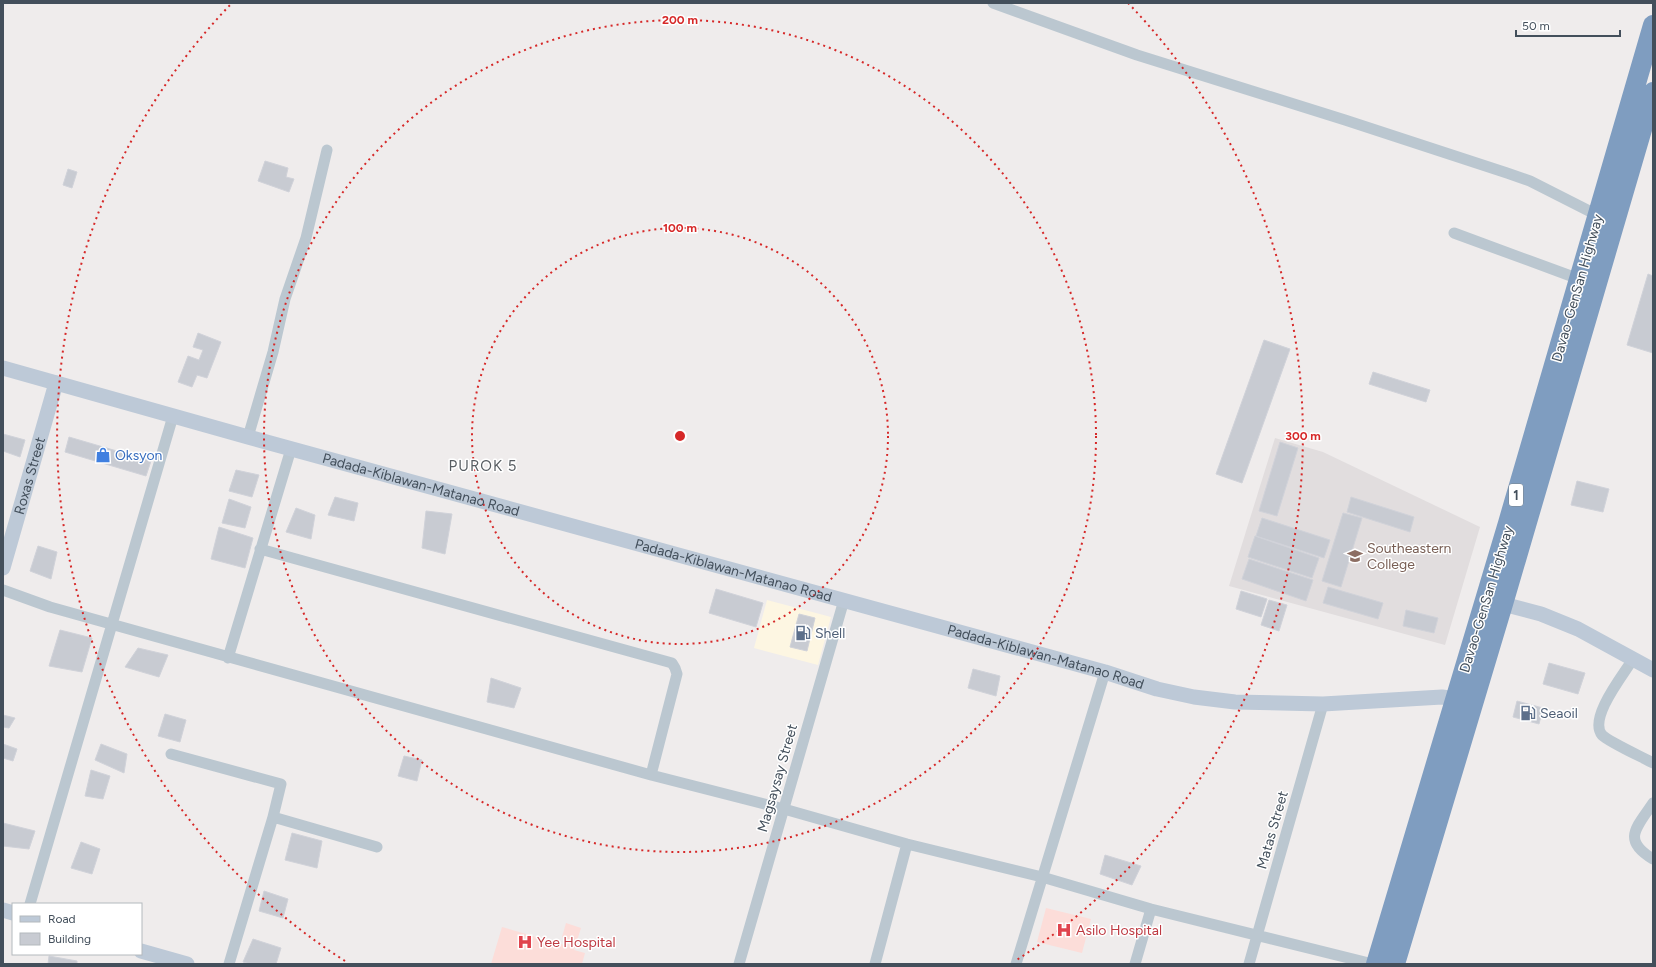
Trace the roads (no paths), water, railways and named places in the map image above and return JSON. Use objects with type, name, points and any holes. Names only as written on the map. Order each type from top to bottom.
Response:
[{"type":"highway","name":"Davao-GenSan Highway","points":[[1374,964],[1465,700],[1503,604],[1606,220],[1653,25]]},
{"type":"highway","name":"Davao-GenSan Highway","points":[[1395,964],[1579,279],[1649,122],[1653,92]]},
{"type":"main road","name":"Padada-Kiblawan-Matanao Road","points":[[3,368],[291,449],[1105,672],[1158,689],[1194,697],[1235,702],[1322,704],[1422,697],[1442,697],[1465,700]]},
{"type":"main road","name":"Roxas Street","points":[[3,568],[56,383]]},
{"type":"main road","points":[[1503,604],[1541,614],[1578,629],[1653,670]]},
{"type":"main road","points":[[142,951],[187,964]]},
{"type":"street","points":[[993,3],[1138,55],[1345,120],[1530,181],[1606,220]]},
{"type":"street","points":[[248,437],[273,352],[285,299],[306,238],[327,150]]},
{"type":"street","points":[[1454,233],[1579,279]]},
{"type":"street","points":[[30,903],[173,416]]},
{"type":"street","points":[[228,658],[291,449]]},
{"type":"street","points":[[260,549],[672,663],[677,674],[651,775]]},
{"type":"street","points":[[3,590],[50,607],[228,658],[651,775],[784,809],[907,844],[1042,877],[1151,909],[1258,934],[1374,964]]},
{"type":"street","name":"Magsaysay Street","points":[[739,964],[844,600]]},
{"type":"street","points":[[1634,659],[1603,706],[1599,716],[1598,729],[1605,737],[1653,763]]},
{"type":"street","points":[[1016,964],[1105,672]]},
{"type":"street","name":"Matas Street","points":[[1249,964],[1322,704]]},
{"type":"street","points":[[172,754],[281,784],[273,817],[229,964]]},
{"type":"street","points":[[1653,803],[1638,827],[1634,840],[1638,848],[1653,859]]},
{"type":"street","points":[[273,817],[377,847]]},
{"type":"street","points":[[875,964],[907,844]]},
{"type":"street","points":[[1135,964],[1151,909]]},
{"type":"place","name":"Oksyon","points":[[103,455]]},
{"type":"place","name":"Southeastern College","points":[[1355,556]]},
{"type":"place","name":"Shell","points":[[803,633]]},
{"type":"place","name":"Seaoil","points":[[1528,713]]},
{"type":"place","name":"Asilo Hospital","points":[[1064,930]]},
{"type":"place","name":"Yee Hospital","points":[[525,942]]},
{"type":"district","name":"PUROK 5","points":[[483,466]]}]
